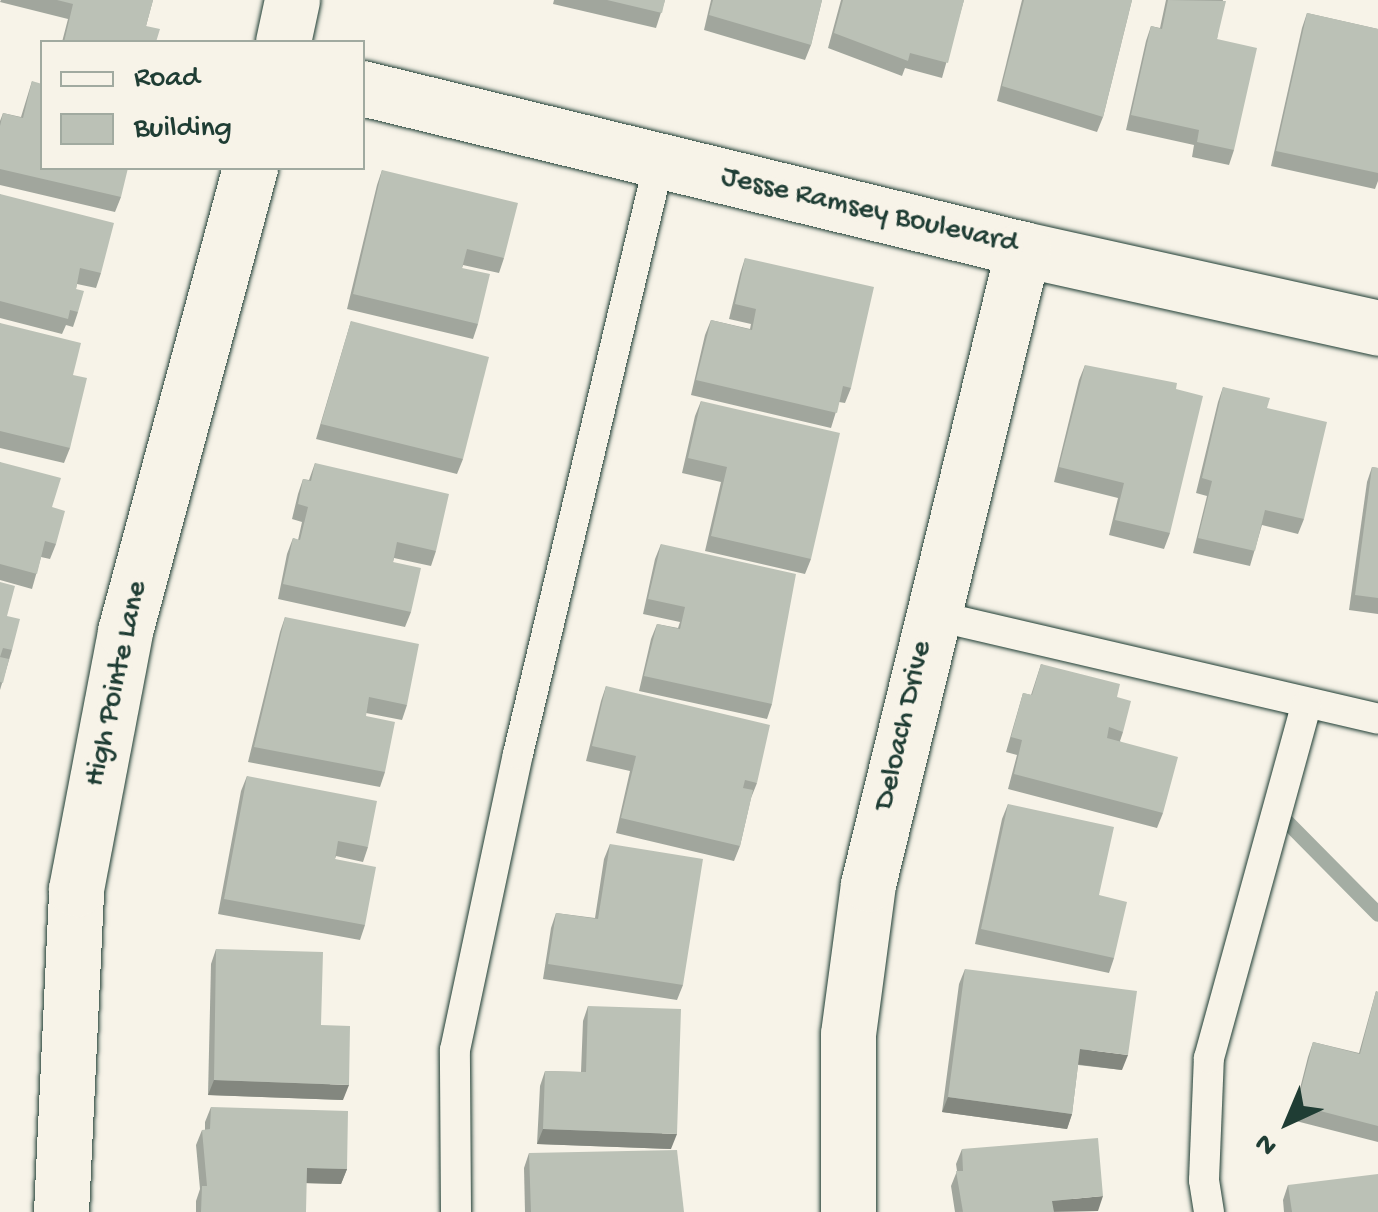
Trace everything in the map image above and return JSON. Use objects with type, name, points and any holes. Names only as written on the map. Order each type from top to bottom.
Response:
[{"type":"street","points":[[283,40],[292,0]]},
{"type":"street","name":"Jesse Ramsey Boulevard","points":[[365,89],[1023,249],[1378,328]]},
{"type":"street","name":"High Pointe Lane","points":[[61,1212],[80,871],[125,631],[249,170]]},
{"type":"street","name":"Deloach Drive","points":[[848,1212],[848,1034],[868,884],[1023,249]]},
{"type":"lane","points":[[456,1212],[455,1050],[518,754],[659,162]]},
{"type":"lane","points":[[932,615],[1306,706],[1378,719]]},
{"type":"lane","points":[[1209,1212],[1204,1180],[1209,1058],[1306,706]]},
{"type":"building","points":[[57,0],[153,0],[146,26],[160,29],[157,40],[64,40],[73,4]]},
{"type":"building","points":[[607,0],[665,0],[662,13]]},
{"type":"building","points":[[713,0],[822,0],[811,45],[709,15]]},
{"type":"building","points":[[843,0],[964,0],[948,63],[910,53],[908,61],[834,33]]},
{"type":"building","points":[[1024,0],[1132,0],[1103,117],[1002,86]]},
{"type":"building","points":[[1168,0],[1226,1],[1217,39],[1257,48],[1234,150],[1197,142],[1199,130],[1131,115],[1151,26],[1162,29]]},
{"type":"building","points":[[1307,13],[1378,29],[1378,173],[1276,151]]},
{"type":"building","points":[[32,81],[40,83],[40,170],[128,170],[121,197],[0,169],[3,113],[23,118]]},
{"type":"building","points":[[382,170],[518,203],[504,258],[467,249],[462,268],[490,274],[478,324],[353,294]]},
{"type":"building","points":[[0,194],[114,223],[101,273],[80,268],[76,289],[84,291],[78,312],[70,310],[68,319],[0,301]]},
{"type":"building","points":[[745,258],[874,287],[851,388],[843,386],[837,413],[696,380],[711,320],[752,330],[756,309],[735,304]]},
{"type":"building","points":[[351,321],[489,357],[463,459],[321,424]]},
{"type":"building","points":[[0,323],[81,343],[73,375],[87,378],[70,448],[0,431]]},
{"type":"building","points":[[1085,365],[1177,383],[1176,389],[1203,396],[1170,533],[1115,520],[1124,483],[1059,467]]},
{"type":"building","points":[[1223,387],[1270,398],[1267,408],[1327,422],[1304,519],[1265,510],[1255,551],[1198,538],[1212,481],[1202,478]]},
{"type":"building","points":[[701,401],[840,433],[811,559],[711,536],[727,467],[688,458]]},
{"type":"building","points":[[0,462],[61,478],[52,507],[65,511],[56,544],[45,541],[37,574],[0,564]]},
{"type":"building","points":[[315,463],[449,494],[436,551],[397,542],[393,562],[421,568],[411,612],[283,584],[293,538],[300,540],[308,507],[298,504],[303,479],[311,481]]},
{"type":"building","points":[[1372,467],[1378,468],[1378,598],[1355,595]]},
{"type":"building","points":[[661,544],[796,574],[772,704],[644,676],[657,624],[680,629],[685,607],[648,599]]},
{"type":"building","points":[[0,582],[15,586],[7,616],[20,619],[12,650],[3,648],[0,657]]},
{"type":"building","points":[[285,617],[419,644],[407,705],[369,697],[366,716],[395,722],[385,772],[254,747]]},
{"type":"building","points":[[0,657],[9,659],[3,683],[0,682]]},
{"type":"building","points":[[1041,664],[1120,684],[1117,697],[1131,701],[1123,732],[1109,727],[1107,738],[1178,757],[1163,813],[1014,774],[1022,740],[1011,737],[1023,693],[1032,695]]},
{"type":"building","points":[[606,686],[770,725],[757,783],[745,780],[743,788],[753,790],[740,846],[621,818],[636,756],[592,746]]},
{"type":"building","points":[[247,776],[377,801],[368,847],[338,841],[335,859],[376,867],[365,925],[224,899]]},
{"type":"building","points":[[1008,804],[1114,827],[1099,895],[1127,902],[1114,958],[981,929]]},
{"type":"building","points":[[610,844],[703,859],[683,985],[548,964],[556,913],[598,919]]},
{"type":"building","points":[[216,949],[323,952],[321,1025],[350,1026],[349,1085],[214,1080]]},
{"type":"building","points":[[965,969],[1137,991],[1128,1055],[1080,1049],[1072,1114],[948,1097]]},
{"type":"building","points":[[1376,991],[1378,1126],[1297,1105],[1313,1042],[1360,1054]]},
{"type":"building","points":[[588,1006],[681,1009],[677,1134],[543,1129],[545,1071],[586,1072]]},
{"type":"building","points":[[211,1107],[348,1111],[347,1169],[307,1168],[306,1212],[201,1212],[202,1186],[207,1186],[202,1130],[210,1129]]},
{"type":"building","points":[[1098,1138],[1103,1196],[1052,1201],[1054,1212],[963,1212],[956,1171],[963,1171],[962,1149]]},
{"type":"building","points":[[677,1150],[684,1212],[531,1212],[529,1153]]},
{"type":"building","points":[[1378,1174],[1378,1212],[1292,1212],[1288,1185]]},
{"type":"waterway","points":[[1287,822],[1378,914]]}]
